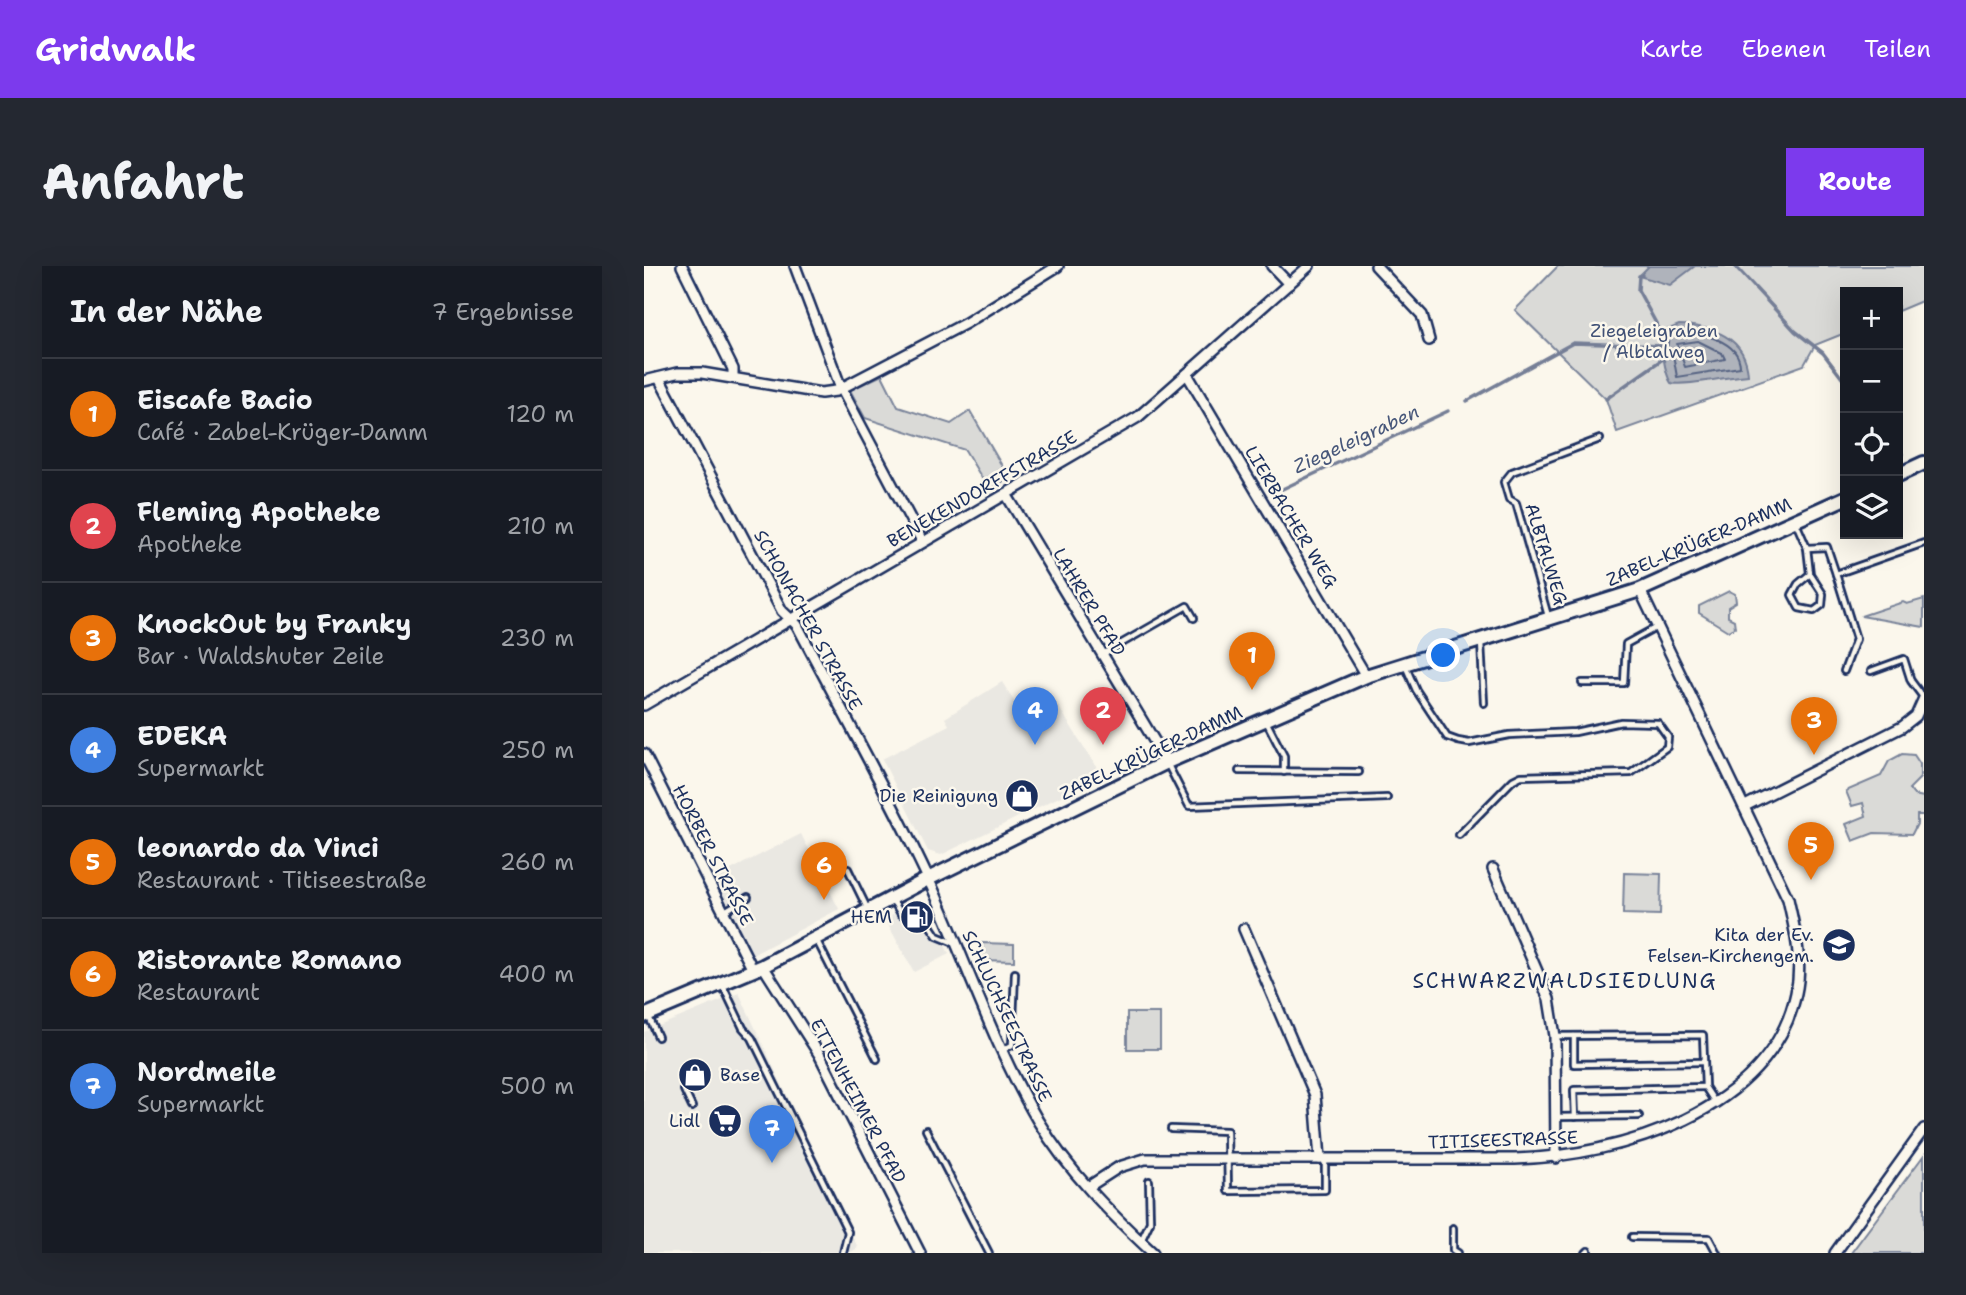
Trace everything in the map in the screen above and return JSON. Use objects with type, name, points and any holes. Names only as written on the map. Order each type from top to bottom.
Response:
[{"type":"street","points":[[682,266],[733,369],[733,376]]},
{"type":"street","points":[[795,266],[841,388],[922,541]]},
{"type":"street","points":[[644,382],[677,373],[733,376],[821,393],[841,388],[966,323],[1058,266]]},
{"type":"street","points":[[1272,266],[1289,284]]},
{"type":"street","name":"BENEKENDORFFSTRASSE","points":[[644,705],[1138,417],[1309,266]]},
{"type":"street","points":[[1376,266],[1422,315],[1429,340]]},
{"type":"street","name":"LIERBACHER WEG","points":[[1187,374],[1366,676]]},
{"type":"street","name":"SCHONACHER STRASSE","points":[[659,378],[782,611],[803,637],[928,879]]},
{"type":"street","points":[[1903,473],[1924,463]]},
{"type":"street","name":"LAHRER PFAD","points":[[1006,494],[1167,762]]},
{"type":"street","name":"ZABEL-KRÜGER-DAMM","points":[[646,1015],[758,968],[928,879],[1167,762],[1265,719],[1366,676],[1640,590],[1840,500]]},
{"type":"street","name":"TITISEESTRASSE","points":[[1088,1187],[1119,1167],[1145,1159],[1556,1158],[1619,1146],[1659,1132],[1715,1102],[1755,1068],[1780,1038],[1788,1022],[1799,970],[1797,937],[1788,899],[1640,590]]},
{"type":"street","points":[[1745,806],[1902,727],[1916,716],[1924,698]]},
{"type":"street","name":"HORBER STRASSE","points":[[644,754],[724,912],[758,968]]},
{"type":"street","points":[[1493,869],[1549,999],[1555,1036],[1556,1158]]},
{"type":"street","name":"SCHLUCHSEESTRASSE","points":[[928,879],[1001,1050],[1040,1123],[1088,1187],[1153,1253]]},
{"type":"street","points":[[1244,929],[1315,1095],[1322,1159]]},
{"type":"street","name":"ETTENHEIMER PFAD","points":[[758,968],[819,1054],[920,1253]]},
{"type":"street","points":[[1835,1253],[1924,1129]]},
{"type":"lane","name":"ALBTALWEG","points":[[1549,620],[1516,503],[1509,499],[1504,482],[1512,472],[1600,439]]},
{"type":"lane","points":[[1794,520],[1807,548],[1810,574],[1823,594],[1822,605],[1814,611],[1799,608],[1792,595],[1798,584],[1810,574]]},
{"type":"lane","points":[[1836,574],[1924,543]]},
{"type":"lane","points":[[1807,548],[1827,547],[1856,639],[1844,671]]},
{"type":"lane","points":[[1101,654],[1187,606],[1194,618]]},
{"type":"lane","points":[[1582,683],[1624,682],[1626,645],[1658,627]]},
{"type":"lane","points":[[1481,641],[1484,703]]},
{"type":"lane","points":[[1871,671],[1904,659],[1911,681],[1924,698]]},
{"type":"lane","points":[[1405,664],[1416,690],[1447,737],[1458,741],[1469,743],[1509,735],[1575,732],[1621,722],[1658,723],[1668,737],[1667,747],[1631,773],[1521,776],[1513,780],[1459,835]]},
{"type":"lane","points":[[1265,719],[1284,756],[1284,772]]},
{"type":"lane","points":[[1167,762],[1189,806],[1387,798]]},
{"type":"lane","points":[[1239,771],[1359,772]]},
{"type":"lane","points":[[848,869],[868,910]]},
{"type":"lane","points":[[724,912],[748,897]]},
{"type":"lane","points":[[892,898],[901,914],[925,918],[937,936],[956,944]]},
{"type":"lane","points":[[815,938],[877,1059]]},
{"type":"lane","points":[[1001,1050],[1012,1045],[1014,973]]},
{"type":"lane","points":[[722,983],[848,1232],[843,1253]]},
{"type":"lane","points":[[646,1015],[658,1037]]},
{"type":"lane","points":[[1555,1036],[1703,1035],[1705,1087],[1715,1102]]},
{"type":"lane","points":[[1574,1036],[1574,1064],[1703,1062]]},
{"type":"lane","points":[[1575,1117],[1574,1090],[1705,1087]]},
{"type":"lane","points":[[684,1090],[692,1107]]},
{"type":"lane","points":[[1556,1117],[1639,1116]]},
{"type":"lane","points":[[1171,1129],[1227,1131],[1228,1191],[1325,1190],[1322,1159]]},
{"type":"lane","points":[[926,1130],[989,1253]]},
{"type":"lane","points":[[1140,1241],[1150,1222],[1149,1181]]},
{"type":"lane","points":[[1453,1228],[1453,1250],[1458,1253]]},
{"type":"lane","points":[[1632,1237],[1709,1238],[1717,1253]]},
{"type":"shaded area","points":[[1002,682],[1025,719],[1055,701],[1102,776],[941,855],[928,851],[882,759],[949,725],[945,718]]},
{"type":"shaded area","points":[[801,834],[839,909],[752,955],[713,879]]},
{"type":"shaded area","points":[[920,901],[925,903],[949,954],[914,972],[885,919]]},
{"type":"shaded area","points":[[739,993],[858,1248],[849,1253],[644,1253],[644,1032]]},
{"type":"green space","name":"Ziegeleigraben / Albtalweg","points":[[1558,266],[1924,266],[1924,300],[1903,309],[1903,287],[1840,287],[1840,335],[1815,345],[1804,365],[1617,432],[1606,399],[1515,310]]},
{"type":"green space","points":[[882,375],[898,407],[951,424],[970,411],[1009,478],[989,490],[965,450],[865,418],[850,390]]},
{"type":"green space","points":[[1729,591],[1735,594],[1736,602],[1728,607],[1728,617],[1734,620],[1735,628],[1728,631],[1699,613],[1699,606]]},
{"type":"green space","points":[[1924,599],[1924,627],[1861,616],[1903,602],[1907,604]]},
{"type":"green space","points":[[1902,754],[1914,755],[1920,764],[1920,778],[1909,789],[1914,795],[1924,797],[1924,815],[1917,815],[1917,824],[1912,834],[1874,833],[1853,841],[1846,824],[1866,816],[1863,803],[1852,806],[1846,791],[1881,776],[1889,761]]},
{"type":"green space","points":[[1624,873],[1661,874],[1660,915],[1623,914]]},
{"type":"green space","points":[[981,943],[1014,944],[1014,961],[981,960]]},
{"type":"green space","points":[[1127,1013],[1160,1013],[1160,1049],[1127,1049]]},
{"type":"green space","points":[[1924,1155],[1924,1253],[1851,1253]]},
{"type":"water","points":[[1649,266],[1695,266],[1670,285],[1639,276]]},
{"type":"water","points":[[1679,325],[1703,328],[1725,336],[1741,351],[1748,375],[1686,384],[1671,383],[1664,358],[1662,332]]},
{"type":"waterway","points":[[1735,266],[1795,331],[1823,353],[1840,375]]},
{"type":"waterway","points":[[1642,275],[1639,276],[1638,290],[1663,336]]},
{"type":"waterway","name":"Ziegeleigraben","points":[[1467,401],[1573,343],[1663,346]]},
{"type":"waterway","points":[[1606,399],[1667,356]]},
{"type":"waterway","name":"Ziegeleigraben","points":[[1276,492],[1448,411]]},
{"type":"place","name":"Eiscafe Bacio","points":[[1252,690]]},
{"type":"place","name":"EDEKA","points":[[1035,745]]},
{"type":"place","name":"Fleming Apotheke","points":[[1103,745]]},
{"type":"place","name":"KnockOut by Franky","points":[[1814,755]]},
{"type":"place","name":"Die Reinigung","points":[[1022,796]]},
{"type":"place","name":"leonardo da Vinci","points":[[1811,880]]},
{"type":"place","name":"Ristorante Romano","points":[[824,900]]},
{"type":"place","name":"HEM","points":[[917,917]]},
{"type":"place","name":"Kita der Ev. Felsen-Kirchengem.","points":[[1839,945]]},
{"type":"place","name":"Base","points":[[695,1075]]},
{"type":"place","name":"Lidl","points":[[725,1121]]},
{"type":"place","name":"Nordmeile","points":[[772,1163]]},
{"type":"district","name":"SCHWARZWALDSIEDLUNG","points":[[1565,981]]}]
